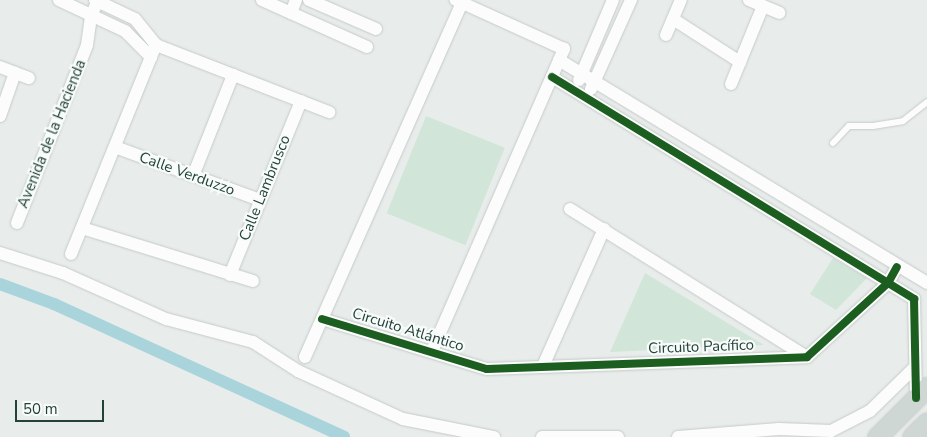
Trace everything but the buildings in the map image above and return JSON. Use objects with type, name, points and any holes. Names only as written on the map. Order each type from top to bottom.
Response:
[{"type":"main road","points":[[877,437],[918,396]]},
{"type":"main road","points":[[912,437],[927,422]]},
{"type":"street","points":[[59,0],[91,16],[106,21],[153,51],[233,75],[329,112]]},
{"type":"street","points":[[97,0],[113,4],[135,19],[153,51]]},
{"type":"street","name":"Avenida de la Hacienda","points":[[17,223],[87,45],[91,16],[97,0]]},
{"type":"street","points":[[262,0],[367,47]]},
{"type":"street","points":[[291,13],[296,0]]},
{"type":"street","points":[[309,0],[376,29]]},
{"type":"street","points":[[575,91],[614,0]]},
{"type":"street","points":[[587,98],[631,0]]},
{"type":"street","points":[[666,35],[681,0]]},
{"type":"street","points":[[749,0],[779,13]]},
{"type":"street","points":[[305,357],[459,1],[564,49],[559,60],[925,283],[914,299],[915,366],[918,396]]},
{"type":"street","name":"Avenida de la Hacienda","points":[[87,45],[106,21],[113,4]]},
{"type":"street","points":[[731,84],[763,6]]},
{"type":"street","points":[[673,19],[740,62]]},
{"type":"street","points":[[71,254],[153,51]]},
{"type":"street","name":"Circuito Atlántico","points":[[432,351],[559,60]]},
{"type":"street","points":[[0,68],[29,78]]},
{"type":"street","points":[[0,116],[15,73]]},
{"type":"street","points":[[193,176],[233,75]]},
{"type":"street","points":[[552,77],[914,299]]},
{"type":"street","name":"Calle Lambrusco","points":[[230,275],[300,101]]},
{"type":"street","name":"Calle Verduzzo","points":[[114,147],[260,200]]},
{"type":"street","points":[[761,205],[771,190]]},
{"type":"street","name":"Circuito Pacífico","points":[[570,209],[807,357]]},
{"type":"street","points":[[82,228],[253,281]]},
{"type":"street","points":[[543,366],[604,229]]},
{"type":"street","points":[[0,253],[63,273],[166,319],[253,342],[298,371],[403,419],[494,437]]},
{"type":"street","points":[[807,357],[888,283],[898,267]]},
{"type":"street","name":"Circuito Atlántico","points":[[322,319],[487,368]]},
{"type":"street","name":"Circuito Pacífico","points":[[487,368],[807,357]]},
{"type":"street","points":[[678,437],[779,429],[831,431],[870,411],[915,366]]},
{"type":"street","points":[[542,437],[618,437]]},
{"type":"lane","points":[[833,143],[849,126],[873,126],[903,121],[927,102]]},
{"type":"green space","points":[[426,116],[505,148],[465,245],[387,213]]},
{"type":"green space","points":[[833,258],[867,278],[836,310],[810,294]]},
{"type":"green space","points":[[645,273],[764,345],[610,352]]},
{"type":"waterway","points":[[0,284],[54,304],[344,437]]},
{"type":"cycle path","points":[[552,77],[914,299],[916,398]]},
{"type":"cycle path","points":[[322,319],[487,369],[807,357],[888,283],[897,267]]}]
